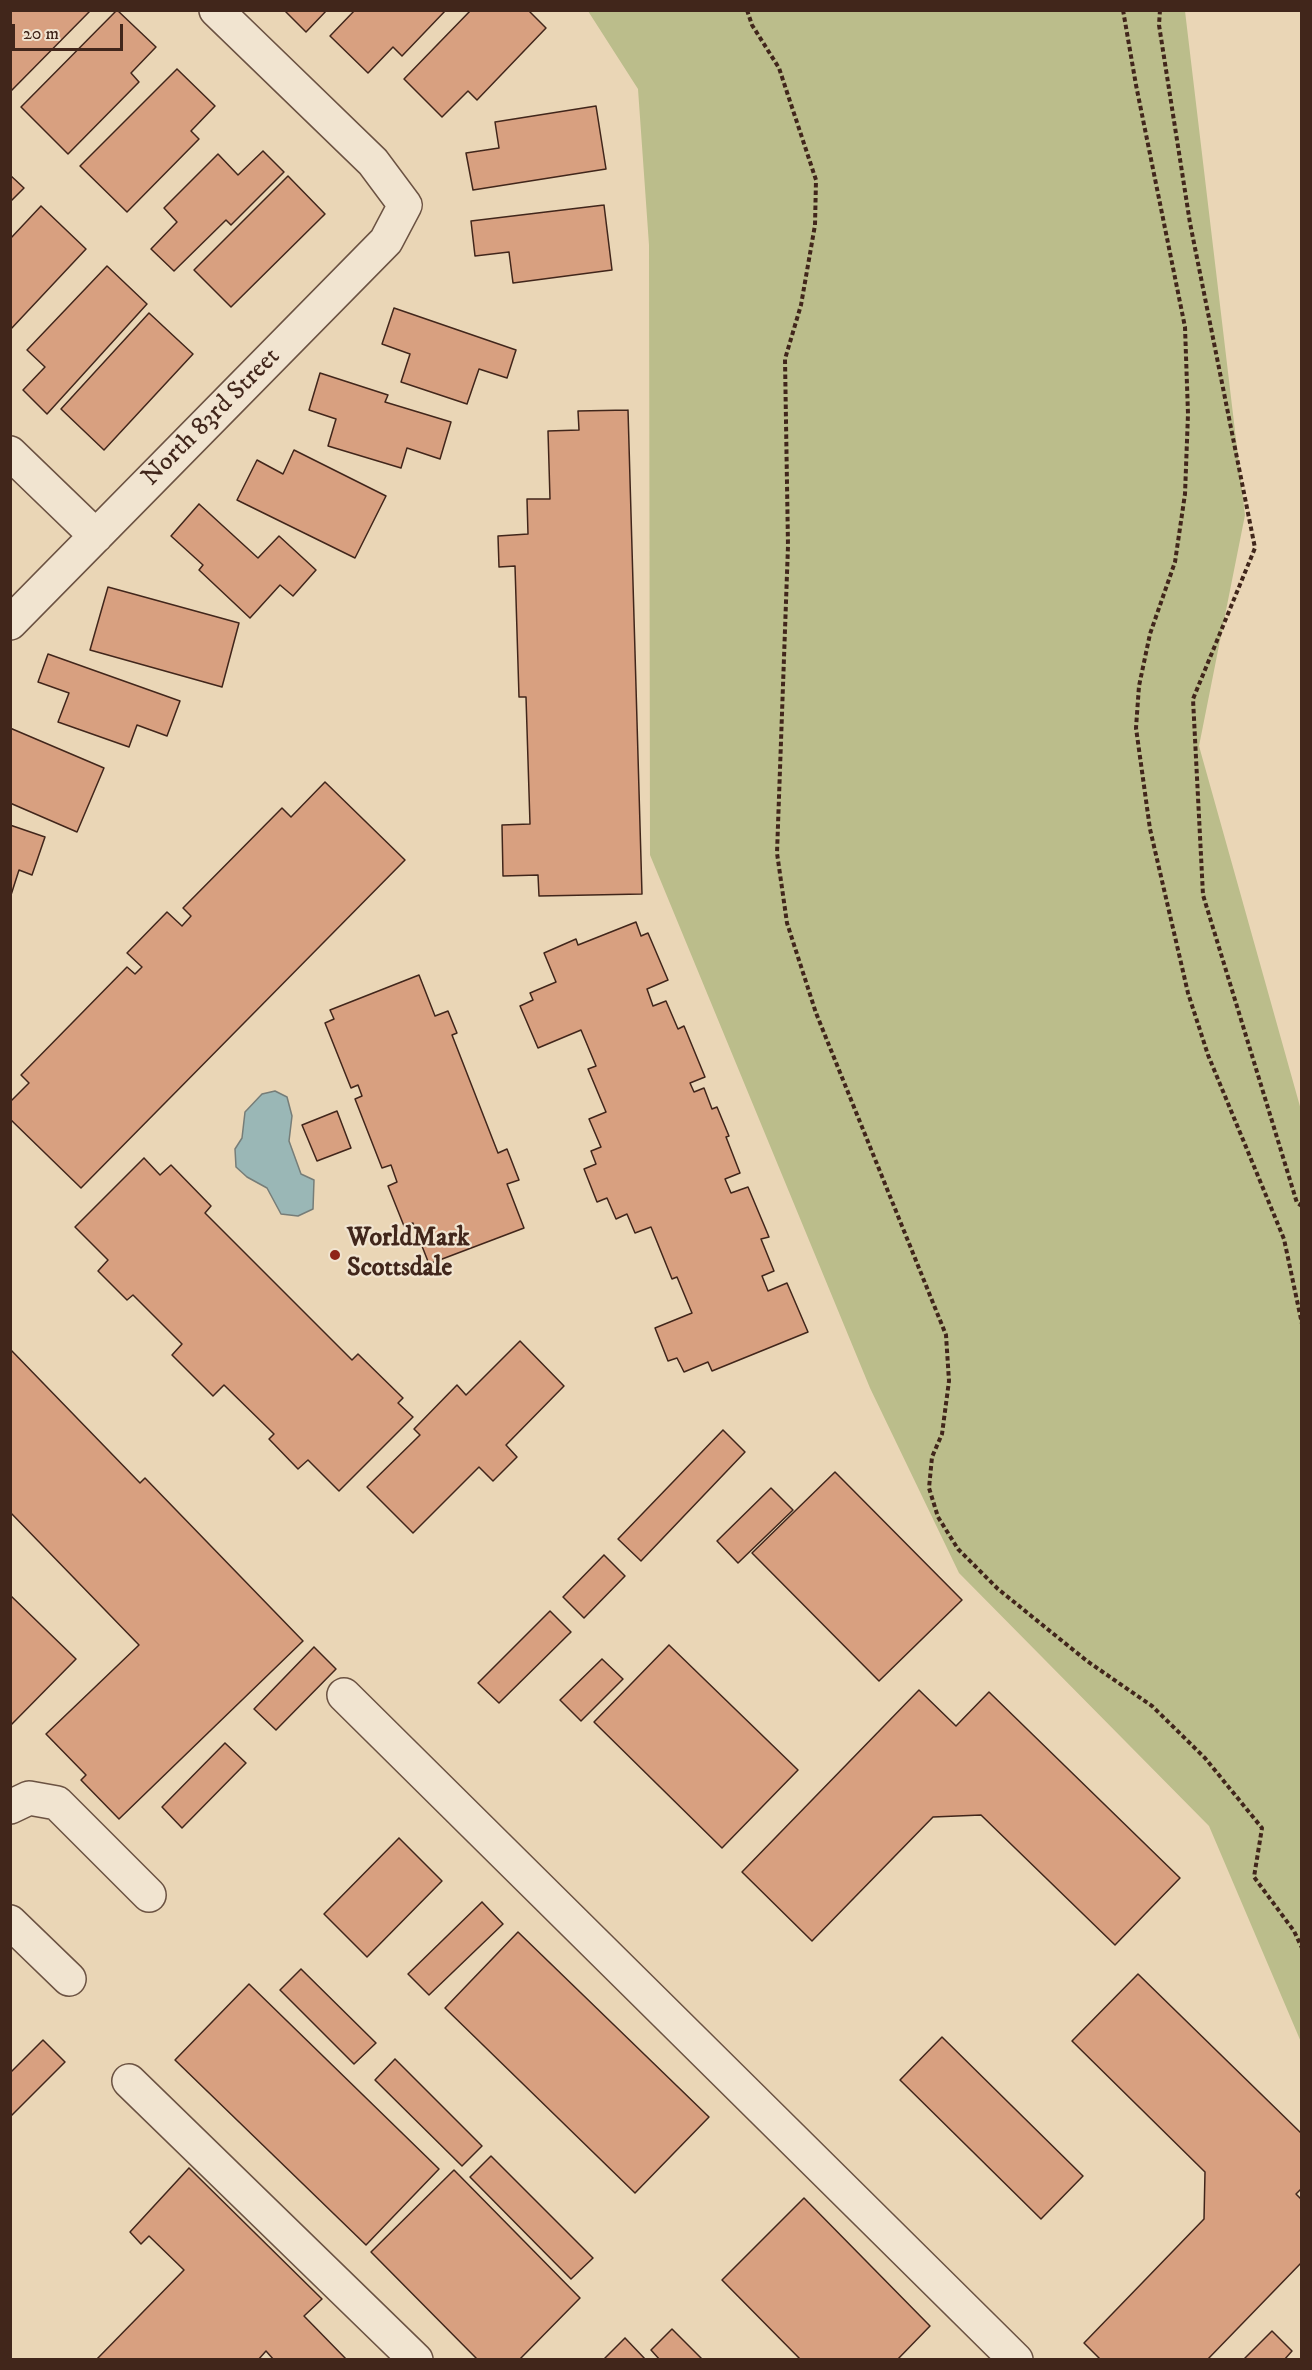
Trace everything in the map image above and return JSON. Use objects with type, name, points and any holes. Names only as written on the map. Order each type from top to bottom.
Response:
[{"type":"street","name":"North 83rd Street","points":[[10,623],[386,241],[405,205],[373,162],[216,10]]},
{"type":"street","points":[[10,453],[96,536]]},
{"type":"street","points":[[344,1695],[1016,2360]]},
{"type":"street","points":[[10,1807],[28,1798],[57,1803],[149,1895]]},
{"type":"street","points":[[10,1922],[69,1979]]},
{"type":"street","points":[[129,2081],[416,2360]]},
{"type":"path","points":[[747,10],[752,25],[779,68],[816,180],[813,236],[801,305],[785,359],[788,546],[777,853],[787,923],[816,1014],[946,1335],[949,1381],[942,1434],[932,1457],[929,1488],[938,1517],[958,1549],[998,1589],[1087,1661],[1152,1706],[1205,1758],[1262,1828],[1254,1877],[1294,1931],[1302,1948]]},
{"type":"path","points":[[1123,10],[1185,327],[1188,414],[1185,494],[1176,562],[1150,634],[1139,686],[1136,728],[1150,829],[1188,993],[1208,1055],[1284,1239],[1302,1324]]},
{"type":"path","points":[[1160,10],[1159,25],[1190,223],[1255,548],[1193,699],[1203,895],[1297,1203],[1302,1206]]},
{"type":"green space","points":[[588,11],[1185,11],[1245,515],[1199,746],[1301,1110],[1301,2042],[1209,1826],[959,1573],[870,1388],[650,855],[649,245],[638,89]]},
{"type":"water","points":[[275,1091],[287,1097],[292,1116],[289,1141],[301,1174],[314,1180],[313,1209],[298,1216],[281,1214],[267,1188],[247,1177],[236,1167],[235,1149],[242,1138],[245,1112],[262,1094]]},
{"type":"building","points":[[10,10],[91,10],[11,91],[10,90]]},
{"type":"building","points":[[117,10],[156,47],[131,73],[139,82],[68,154],[21,107]]},
{"type":"building","points":[[284,10],[327,10],[306,32]]},
{"type":"building","points":[[355,10],[446,10],[402,56],[393,47],[368,73],[330,36]]},
{"type":"building","points":[[471,10],[528,10],[546,28],[477,100],[468,91],[442,117],[404,79]]},
{"type":"building","points":[[177,69],[215,106],[191,131],[199,139],[127,212],[80,166]]},
{"type":"building","points":[[596,106],[606,169],[473,190],[466,153],[499,148],[495,122]]},
{"type":"building","points":[[263,151],[284,172],[231,225],[226,220],[174,271],[151,249],[177,222],[164,208],[218,154],[238,175]]},
{"type":"building","points":[[10,175],[24,188],[10,202]]},
{"type":"building","points":[[288,176],[325,214],[231,307],[194,270]]},
{"type":"building","points":[[604,205],[612,270],[513,283],[509,252],[475,256],[471,221]]},
{"type":"building","points":[[41,206],[86,249],[10,330],[10,239]]},
{"type":"building","points":[[107,266],[147,304],[47,414],[23,390],[45,367],[27,350]]},
{"type":"building","points":[[394,308],[516,350],[507,378],[479,369],[467,404],[401,382],[410,354],[382,344]]},
{"type":"building","points":[[149,313],[193,354],[104,450],[61,409]]},
{"type":"building","points":[[320,373],[388,395],[385,402],[451,422],[440,459],[407,448],[401,468],[328,446],[336,419],[309,410]]},
{"type":"building","points":[[628,410],[642,894],[539,896],[538,875],[503,876],[502,825],[530,824],[526,697],[519,697],[515,566],[499,567],[498,536],[528,534],[527,499],[550,499],[548,431],[579,430],[578,411]]},
{"type":"building","points":[[294,450],[386,496],[355,558],[237,500],[257,460],[283,474]]},
{"type":"building","points":[[199,504],[258,558],[279,536],[316,570],[293,596],[280,585],[250,618],[199,570],[203,565],[171,536]]},
{"type":"building","points":[[108,587],[239,623],[222,687],[90,650]]},
{"type":"building","points":[[48,654],[180,701],[167,736],[137,725],[129,747],[58,722],[69,693],[38,682]]},
{"type":"building","points":[[10,728],[104,768],[77,832],[10,803]]},
{"type":"building","points":[[325,782],[405,860],[81,1188],[10,1119],[10,1102],[29,1083],[21,1075],[127,967],[135,974],[142,967],[127,953],[167,912],[182,926],[191,916],[183,908],[282,808],[291,817]]},
{"type":"building","points":[[10,825],[45,837],[32,875],[19,870],[11,895]]},
{"type":"building","points":[[636,922],[641,936],[648,933],[668,980],[647,989],[653,1006],[666,1001],[678,1029],[684,1026],[705,1077],[690,1083],[694,1092],[704,1088],[712,1109],[717,1107],[729,1136],[726,1137],[740,1173],[725,1179],[731,1193],[748,1187],[769,1237],[761,1239],[774,1271],[762,1276],[768,1291],[787,1283],[808,1332],[712,1371],[708,1362],[684,1372],[677,1358],[668,1361],[655,1328],[692,1313],[677,1277],[672,1279],[651,1227],[635,1233],[627,1214],[616,1219],[607,1198],[597,1202],[584,1169],[596,1164],[591,1151],[601,1147],[589,1119],[606,1112],[588,1069],[596,1066],[581,1030],[538,1048],[520,1006],[533,1000],[530,993],[556,982],[544,953],[576,939],[578,945]]},
{"type":"building","points":[[419,975],[435,1016],[448,1011],[457,1033],[452,1035],[498,1153],[507,1149],[519,1180],[507,1184],[524,1228],[429,1264],[413,1223],[404,1226],[388,1186],[397,1182],[391,1165],[382,1168],[355,1099],[362,1096],[358,1085],[351,1088],[325,1023],[334,1019],[330,1010]]},
{"type":"building","points":[[337,1111],[351,1148],[317,1161],[302,1125]]},
{"type":"building","points":[[144,1158],[160,1175],[171,1165],[211,1206],[205,1213],[352,1360],[358,1354],[403,1398],[398,1403],[413,1417],[339,1491],[308,1460],[298,1469],[269,1439],[274,1434],[224,1385],[213,1396],[172,1355],[182,1344],[133,1295],[127,1300],[98,1271],[108,1260],[75,1227]]},
{"type":"building","points":[[520,1341],[564,1386],[506,1445],[517,1457],[493,1481],[479,1467],[413,1533],[367,1487],[420,1435],[414,1429],[457,1385],[466,1395]]},
{"type":"building","points":[[10,1349],[140,1483],[145,1478],[303,1641],[119,1819],[81,1780],[86,1775],[46,1734],[139,1645],[10,1512]]},
{"type":"building","points":[[723,1430],[745,1452],[641,1561],[618,1539]]},
{"type":"building","points":[[835,1472],[962,1600],[879,1681],[752,1553]]},
{"type":"building","points":[[771,1488],[793,1510],[738,1563],[717,1541]]},
{"type":"building","points":[[604,1555],[625,1576],[584,1618],[563,1597]]},
{"type":"building","points":[[10,1595],[76,1659],[10,1726]]},
{"type":"building","points":[[550,1611],[571,1632],[499,1703],[478,1683]]},
{"type":"building","points":[[669,1645],[798,1770],[722,1848],[594,1722]]},
{"type":"building","points":[[314,1647],[336,1669],[276,1730],[254,1709]]},
{"type":"building","points":[[602,1659],[623,1679],[581,1721],[560,1700]]},
{"type":"building","points":[[919,1690],[956,1726],[989,1692],[1180,1878],[1115,1945],[981,1815],[933,1817],[812,1941],[742,1872]]},
{"type":"building","points":[[225,1743],[246,1763],[182,1828],[162,1807]]},
{"type":"building","points":[[399,1838],[442,1881],[367,1957],[324,1914]]},
{"type":"building","points":[[482,1902],[503,1924],[429,1995],[408,1974]]},
{"type":"building","points":[[518,1932],[709,2117],[635,2193],[445,2008]]},
{"type":"building","points":[[301,1969],[376,2043],[354,2064],[280,1990]]},
{"type":"building","points":[[1138,1974],[1302,2134],[1302,2188],[1296,2194],[1302,2200],[1302,2262],[1207,2360],[1101,2360],[1084,2343],[1204,2219],[1205,2172],[1072,2041]]},
{"type":"building","points":[[249,1984],[439,2169],[366,2245],[175,2060]]},
{"type":"building","points":[[942,2037],[1083,2176],[1041,2219],[900,2080]]},
{"type":"building","points":[[43,2040],[65,2062],[10,2117],[10,2073]]},
{"type":"building","points":[[395,2059],[482,2146],[462,2166],[375,2080]]},
{"type":"building","points":[[491,2156],[593,2258],[571,2279],[470,2177]]},
{"type":"building","points":[[189,2168],[322,2299],[304,2316],[347,2360],[274,2360],[266,2351],[258,2360],[96,2360],[184,2270],[149,2236],[141,2244],[130,2232]]},
{"type":"building","points":[[454,2170],[580,2298],[519,2360],[478,2360],[371,2252]]},
{"type":"building","points":[[804,2198],[930,2326],[897,2360],[801,2360],[722,2280]]},
{"type":"building","points":[[672,2329],[703,2360],[660,2360],[651,2350]]},
{"type":"building","points":[[1272,2331],[1292,2351],[1284,2360],[1243,2360]]},
{"type":"building","points":[[625,2338],[646,2360],[603,2360]]},
{"type":"place","name":"WorldMark Scottsdale","points":[[335,1255]]}]
